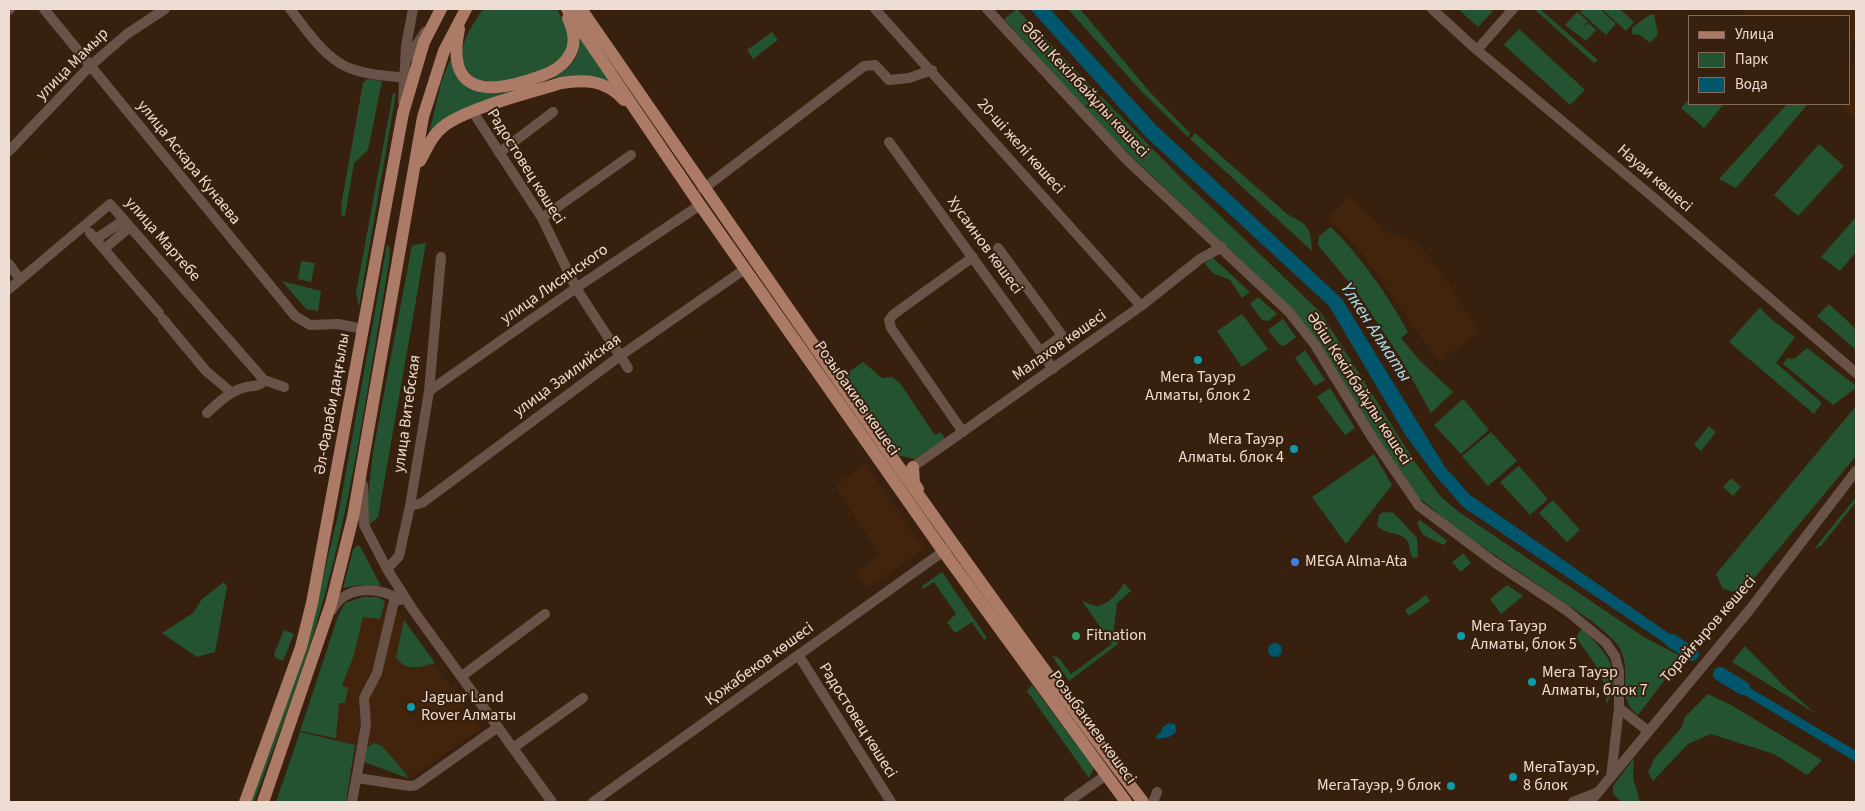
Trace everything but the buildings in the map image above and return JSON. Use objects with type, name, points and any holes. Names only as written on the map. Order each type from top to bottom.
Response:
[{"type":"main road","points":[[467,9],[456,43],[458,65],[475,85],[494,89],[541,76],[564,63],[574,47],[573,28],[565,9]]},
{"type":"main road","points":[[263,802],[325,622],[353,517],[423,117],[432,82],[444,50],[467,9]]},
{"type":"main road","name":"Розыбакиев көшесі","points":[[565,9],[745,269],[903,474],[914,484],[944,531],[948,548],[1023,642],[1143,802]]},
{"type":"main road","points":[[580,9],[635,86]]},
{"type":"main road","points":[[590,9],[635,86]]},
{"type":"main road","name":"Әл-Фараби даңғылы","points":[[245,802],[301,647],[312,603],[402,112],[424,42],[441,10]]},
{"type":"main road","points":[[414,175],[430,142],[437,132],[451,121],[561,83],[588,80],[614,90],[640,117]]},
{"type":"main road","name":"Розыбакиев көшесі","points":[[635,86],[703,189],[903,474],[948,548],[1126,802]]},
{"type":"street","name":"улица Аскара Кунаева","points":[[44,9],[295,316],[310,325],[338,324],[362,329]]},
{"type":"street","name":"улица Мамыр","points":[[9,151],[90,66],[126,34],[165,9]]},
{"type":"street","points":[[290,9],[328,53],[345,66],[361,72],[400,78]]},
{"type":"street","points":[[402,112],[400,78],[405,62],[413,9]]},
{"type":"street","name":"20-ші желі көшесі","points":[[875,9],[932,70],[1142,306]]},
{"type":"street","name":"Әбіш Кекілбайұлы көшесі","points":[[987,9],[1127,160],[1222,247],[1289,312],[1315,344],[1373,439],[1419,506],[1494,562],[1566,610],[1606,643],[1616,656],[1619,671],[1619,708],[1611,777]]},
{"type":"street","name":"Науаи көшесі","points":[[1432,9],[1477,50],[1654,198],[1856,373]]},
{"type":"street","points":[[1477,50],[1513,9]]},
{"type":"street","points":[[405,62],[441,10]]},
{"type":"street","points":[[703,189],[864,66],[875,65],[889,80],[909,78],[932,70]]},
{"type":"street","name":"Радостовец көшесі","points":[[473,112],[542,218],[576,288],[628,368]]},
{"type":"street","points":[[499,153],[553,112]]},
{"type":"street","name":"Хусаинов көшесі","points":[[889,142],[1053,369]]},
{"type":"street","points":[[542,218],[631,155]]},
{"type":"street","name":"улица Мартебе","points":[[9,289],[110,204],[264,380],[284,387]]},
{"type":"street","name":"улица Лисянского","points":[[429,391],[576,288],[700,205]]},
{"type":"street","points":[[127,223],[93,236],[206,372],[231,392]]},
{"type":"street","points":[[104,249],[127,223]]},
{"type":"street","name":"Малахов көшесі","points":[[903,474],[1142,306],[1200,259],[1222,247]]},
{"type":"street","points":[[998,248],[1060,334],[1060,337],[1041,351]]},
{"type":"street","name":"улица Витебская","points":[[387,569],[399,556],[410,506],[429,391],[441,256]]},
{"type":"street","points":[[963,432],[891,328],[889,320],[894,314],[973,258]]},
{"type":"street","points":[[9,264],[20,279]]},
{"type":"street","name":"улица Заилийская","points":[[410,506],[422,503],[620,356],[745,269]]},
{"type":"street","points":[[207,413],[231,392],[245,387],[257,386],[264,380]]},
{"type":"street","points":[[365,447],[362,513],[364,525],[387,569],[413,610],[552,802]]},
{"type":"street","name":"Торайғыров көшесі","points":[[1590,802],[1770,582],[1856,471]]},
{"type":"street","name":"Қожабеков көшесі","points":[[593,802],[799,656],[876,597],[948,548]]},
{"type":"street","points":[[325,622],[338,600],[350,592],[372,590],[395,597],[413,610]]},
{"type":"street","points":[[352,802],[366,725],[364,698],[377,673],[395,597]]},
{"type":"street","points":[[462,676],[545,614]]},
{"type":"street","name":"Радостовец көшесі","points":[[799,656],[891,802]]},
{"type":"street","points":[[513,748],[583,698]]},
{"type":"street","points":[[1619,708],[1650,728]]},
{"type":"street","points":[[357,778],[410,786],[416,784],[498,727]]},
{"type":"street","points":[[1615,742],[1631,752]]},
{"type":"street","points":[[1072,799],[1106,775]]},
{"type":"street","points":[[1153,802],[1156,792]]},
{"type":"street","points":[[1573,802],[1596,793]]},
{"type":"shaded area","points":[[1741,9],[1856,9],[1856,37],[1850,45],[1850,15],[1749,15]]},
{"type":"shaded area","points":[[1856,63],[1856,119],[1840,105],[1850,105],[1850,71]]},
{"type":"shaded area","points":[[1348,196],[1389,233],[1416,241],[1437,266],[1479,331],[1439,363],[1358,248],[1328,218]]},
{"type":"shaded area","points":[[865,464],[925,549],[868,588],[857,572],[880,554],[835,486]]},
{"type":"shaded area","points":[[363,597],[377,597],[397,610],[481,729],[409,779],[354,757],[355,745],[300,731],[338,616],[345,603]]},
{"type":"green space","points":[[483,9],[557,9],[566,26],[569,41],[565,53],[551,65],[522,77],[502,82],[477,80],[468,72],[462,54],[467,36]]},
{"type":"green space","points":[[1017,9],[1098,94],[1084,108],[1004,19]]},
{"type":"green space","points":[[1068,9],[1080,9],[1149,91],[1190,133],[1188,137],[1141,91]]},
{"type":"green space","points":[[1458,9],[1490,9],[1493,11],[1478,27]]},
{"type":"green space","points":[[1534,9],[1540,9],[1598,60],[1594,63]]},
{"type":"green space","points":[[1583,9],[1600,9],[1616,24],[1606,35],[1580,12]]},
{"type":"green space","points":[[1602,9],[1620,9],[1634,22],[1626,31]]},
{"type":"green space","points":[[1577,12],[1588,21],[1582,29],[1588,23],[1596,30],[1586,41],[1565,25]]},
{"type":"green space","points":[[1654,14],[1658,34],[1650,43],[1640,35],[1632,34],[1632,28],[1649,15]]},
{"type":"green space","points":[[1519,29],[1585,90],[1570,105],[1504,45]]},
{"type":"green space","points":[[772,32],[778,40],[753,59],[747,50]]},
{"type":"green space","points":[[579,36],[617,87],[609,82],[593,77],[569,76],[551,78],[569,67],[573,62],[578,50]]},
{"type":"green space","points":[[450,60],[480,90],[498,93],[514,91],[428,138],[441,83]]},
{"type":"green space","points":[[367,79],[382,81],[368,150],[354,163],[345,216],[342,216],[341,206],[363,83]]},
{"type":"green space","points":[[393,93],[396,93],[359,307],[356,293]]},
{"type":"green space","points":[[1101,96],[1182,179],[1321,313],[1415,462],[1440,496],[1459,512],[1644,637],[1682,657],[1638,715],[1627,702],[1624,662],[1622,653],[1614,640],[1593,622],[1458,530],[1418,497],[1388,454],[1324,351],[1279,296],[1131,156],[1085,109]]},
{"type":"green space","points":[[1688,100],[1688,105],[1723,105],[1704,128],[1681,108]]},
{"type":"green space","points":[[1786,105],[1807,105],[1736,188],[1719,179]]},
{"type":"green space","points":[[1195,133],[1287,214],[1304,224],[1311,237],[1312,251],[1190,139]]},
{"type":"green space","points":[[1819,144],[1844,166],[1798,216],[1774,195]]},
{"type":"green space","points":[[1856,217],[1856,252],[1840,271],[1821,257]]},
{"type":"green space","points":[[1331,227],[1363,264],[1391,304],[1408,332],[1401,338],[1420,361],[1453,392],[1431,413],[1400,357],[1357,292],[1318,245],[1319,236]]},
{"type":"green space","points":[[426,243],[378,517],[368,526],[367,505],[373,452],[412,245]]},
{"type":"green space","points":[[387,244],[390,249],[389,263],[365,406],[337,549],[325,596],[298,682],[254,802],[250,802],[318,597],[339,511]]},
{"type":"green space","points":[[1212,257],[1250,292],[1242,298],[1230,280],[1213,273],[1205,264]]},
{"type":"green space","points":[[301,261],[315,263],[311,282],[298,279]]},
{"type":"green space","points":[[282,281],[321,291],[318,311],[306,309]]},
{"type":"green space","points":[[1258,297],[1277,314],[1268,321],[1262,320],[1250,304]]},
{"type":"green space","points":[[1829,304],[1856,329],[1856,350],[1817,316]]},
{"type":"green space","points":[[1760,307],[1772,320],[1795,337],[1776,363],[1822,403],[1814,414],[1729,342]]},
{"type":"green space","points":[[1242,314],[1268,349],[1242,367],[1217,331]]},
{"type":"green space","points":[[1283,319],[1296,337],[1284,346],[1279,344],[1268,330]]},
{"type":"green space","points":[[1807,348],[1856,386],[1856,388],[1833,405],[1783,364],[1787,358],[1794,359]]},
{"type":"green space","points":[[1305,350],[1325,380],[1315,386],[1295,358]]},
{"type":"green space","points":[[863,362],[882,378],[892,377],[900,383],[935,435],[941,432],[945,439],[915,459],[900,456],[843,376]]},
{"type":"green space","points":[[1330,388],[1355,428],[1345,435],[1317,397]]},
{"type":"green space","points":[[1463,399],[1489,430],[1461,454],[1434,425]]},
{"type":"green space","points":[[1856,406],[1856,456],[1741,594],[1723,589],[1716,574]]},
{"type":"green space","points":[[1709,426],[1716,432],[1701,451],[1694,445]]},
{"type":"green space","points":[[1491,432],[1517,461],[1488,486],[1462,456]]},
{"type":"green space","points":[[1374,454],[1392,485],[1346,544],[1312,497]]},
{"type":"green space","points":[[1519,466],[1548,499],[1530,515],[1500,482]]},
{"type":"green space","points":[[1731,478],[1741,487],[1733,496],[1723,487]]},
{"type":"green space","points":[[1856,497],[1856,502],[1821,546],[1814,549]]},
{"type":"green space","points":[[1553,500],[1580,530],[1567,542],[1539,513]]},
{"type":"green space","points":[[1384,512],[1394,513],[1417,538],[1418,557],[1413,558],[1406,539],[1400,535],[1384,531],[1377,526],[1379,515]]},
{"type":"green space","points":[[1420,520],[1447,541],[1444,545],[1423,535],[1417,523]]},
{"type":"green space","points":[[357,545],[360,546],[381,586],[360,585],[343,588],[353,550]]},
{"type":"green space","points":[[1463,553],[1471,563],[1461,572],[1452,562]]},
{"type":"green space","points":[[942,572],[987,638],[984,640],[972,622],[954,632],[947,622],[956,614],[934,582],[923,589],[922,586]]},
{"type":"green space","points":[[224,582],[227,587],[215,652],[197,657],[162,633],[193,613],[202,599]]},
{"type":"green space","points":[[1124,583],[1131,591],[1117,603],[1114,628],[1118,644],[1069,681],[1052,656],[1058,657],[1071,674],[1112,644],[1082,601],[1095,606],[1101,605],[1113,597]]},
{"type":"green space","points":[[1507,585],[1523,596],[1501,614],[1490,599]]},
{"type":"green space","points":[[1426,595],[1430,601],[1409,616],[1405,610]]},
{"type":"green space","points":[[363,597],[377,597],[385,601],[380,619],[363,617],[354,655],[342,685],[348,688],[345,703],[339,703],[336,738],[300,731],[338,616],[345,603]]},
{"type":"green space","points":[[404,620],[435,663],[419,667],[408,667],[399,662],[396,657]]},
{"type":"green space","points":[[1582,629],[1605,654],[1613,672],[1612,693],[1606,704],[1606,694],[1601,676],[1576,637]]},
{"type":"green space","points":[[284,630],[294,634],[283,661],[275,657],[274,654]]},
{"type":"green space","points":[[1745,646],[1784,686],[1815,713],[1732,662]]},
{"type":"green space","points":[[1032,685],[1094,768],[1089,778],[1027,691]]},
{"type":"green space","points":[[1708,694],[1731,705],[1822,760],[1807,775],[1774,754],[1711,734],[1688,744],[1653,781],[1648,772],[1654,759],[1681,728],[1685,717]]},
{"type":"green space","points":[[300,732],[355,745],[346,802],[276,802]]},
{"type":"green space","points":[[374,743],[382,746],[407,775],[407,778],[362,761],[366,748]]},
{"type":"green space","points":[[1634,758],[1633,778],[1640,802],[1622,802],[1613,794],[1613,786]]},
{"type":"water","points":[[1030,9],[1050,9],[1157,126],[1342,299],[1445,467],[1470,495],[1684,644],[1688,651],[1678,652],[1463,507],[1435,475],[1406,436],[1329,306],[1147,138]]},
{"type":"water","points":[[1272,643],[1278,643],[1282,650],[1278,657],[1272,657],[1268,653],[1268,647]]},
{"type":"water","points":[[1727,678],[1745,685],[1856,751],[1856,762],[1731,687]]},
{"type":"water","points":[[1169,723],[1175,724],[1176,732],[1169,737],[1157,739],[1156,736],[1162,731],[1162,728]]},
{"type":"waterway","name":"Үлкен Алматы","points":[[1672,641],[1692,654]]},
{"type":"waterway","name":"Үлкен Алматы","points":[[1720,674],[1743,688]]},
{"type":"place","name":"Мега Тауэр Алматы, блок 2","points":[[1198,360]]},
{"type":"place","name":"Мега Тауэр Алматы. блок 4","points":[[1294,449]]},
{"type":"place","name":"MEGA Alma-Ata","points":[[1295,562]]},
{"type":"place","name":"Fitnation","points":[[1076,636]]},
{"type":"place","name":"Мега Тауэр Алматы, блок 5","points":[[1461,636]]},
{"type":"place","name":"Мега Тауэр Алматы, блок 7","points":[[1532,682]]},
{"type":"place","name":"Jaguar Land Rover Алматы","points":[[411,707]]},
{"type":"place","name":"МегаТауэр, 8 блок","points":[[1513,777]]},
{"type":"place","name":"МегаТауэр, 9 блок","points":[[1451,786]]}]
